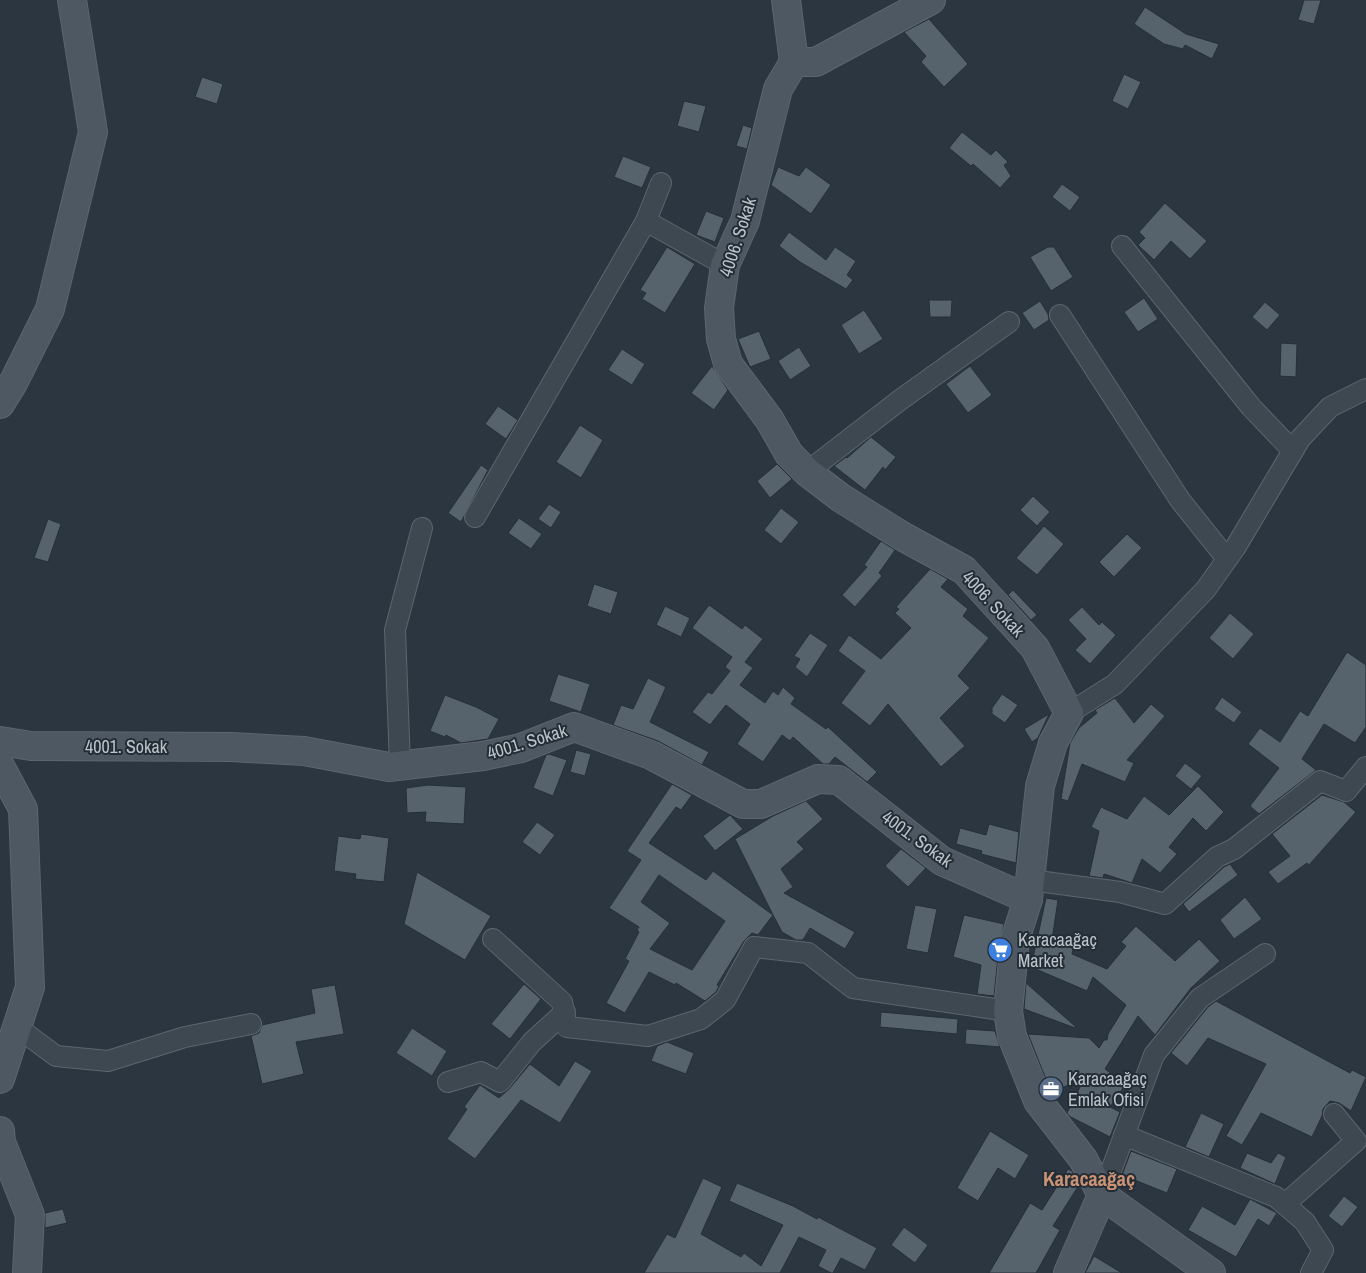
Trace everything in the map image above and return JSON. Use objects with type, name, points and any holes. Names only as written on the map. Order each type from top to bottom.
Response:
[{"type":"street","points":[[0,404],[13,383],[50,309],[93,132],[72,0]]},
{"type":"street","points":[[786,0],[794,62],[816,62],[931,0]]},
{"type":"street","name":"4006. Sokak","points":[[794,62],[778,89],[745,221],[725,265],[719,308],[721,339],[728,364],[769,419],[789,454],[807,472],[841,498],[902,536],[964,570],[1035,648],[1069,714]]},
{"type":"street","points":[[475,517],[646,221],[661,183]]},
{"type":"street","points":[[646,221],[725,265]]},
{"type":"street","points":[[1122,246],[1251,407],[1293,451]]},
{"type":"street","points":[[1060,315],[1180,500],[1227,559]]},
{"type":"street","points":[[807,472],[900,400],[1009,322]]},
{"type":"street","points":[[1211,1273],[1102,1195],[1083,1159],[1038,1101],[1012,1036],[1008,1011],[1015,940],[1029,889],[1040,786],[1053,743],[1069,714],[1115,684],[1206,590],[1300,439],[1330,407],[1366,389]]},
{"type":"street","points":[[400,765],[395,630],[422,528]]},
{"type":"street","name":"4001. Sokak","points":[[0,741],[31,746],[231,747],[304,751],[389,767],[483,756],[521,748],[574,728],[651,755],[743,804],[761,804],[818,779],[839,780],[942,861],[1029,889]]},
{"type":"street","points":[[0,766],[23,809],[30,986],[0,1079]]},
{"type":"street","points":[[1029,889],[1120,892],[1165,904],[1217,857],[1234,849],[1320,781],[1346,791],[1366,767]]},
{"type":"street","points":[[493,939],[562,1002],[567,1027],[648,1036],[701,1019],[724,1000],[754,947],[808,953],[853,988],[1008,1011]]},
{"type":"street","points":[[1068,1273],[1102,1195],[1154,1054],[1200,998],[1264,954]]},
{"type":"street","points":[[448,1082],[481,1072],[500,1082],[532,1042],[564,1012]]},
{"type":"street","points":[[17,1027],[56,1056],[108,1061],[186,1038],[251,1024]]},
{"type":"street","points":[[1284,1204],[1356,1141],[1334,1114]]},
{"type":"street","points":[[0,1131],[1,1142],[30,1215],[27,1273]]},
{"type":"street","points":[[1124,1135],[1276,1197],[1305,1222],[1323,1250],[1312,1273]]},
{"type":"building","points":[[1304,0],[1321,0],[1314,24],[1298,20]]},
{"type":"building","points":[[1145,7],[1186,34],[1219,44],[1212,59],[1185,45],[1183,49],[1164,44],[1134,24]]},
{"type":"building","points":[[929,19],[968,64],[944,87],[921,62],[926,56],[904,32]]},
{"type":"building","points":[[1124,74],[1141,82],[1128,109],[1112,101]]},
{"type":"building","points":[[202,77],[223,84],[217,104],[195,97]]},
{"type":"building","points":[[684,101],[706,106],[699,132],[677,126]]},
{"type":"building","points":[[743,125],[752,128],[747,149],[736,146]]},
{"type":"building","points":[[962,132],[991,155],[996,150],[1008,162],[1004,165],[1011,176],[1000,188],[973,164],[971,166],[949,148]]},
{"type":"building","points":[[623,156],[651,167],[642,188],[614,177]]},
{"type":"building","points":[[778,167],[799,176],[806,167],[831,185],[811,214],[771,185]]},
{"type":"building","points":[[1062,184],[1080,197],[1070,211],[1052,197]]},
{"type":"building","points":[[1165,203],[1207,241],[1190,259],[1171,241],[1154,260],[1138,245],[1145,238],[1139,232]]},
{"type":"building","points":[[706,211],[724,218],[715,242],[696,235]]},
{"type":"building","points":[[789,232],[826,260],[835,247],[856,261],[847,275],[853,280],[846,289],[800,262],[779,246]]},
{"type":"building","points":[[667,247],[695,264],[665,313],[642,299],[646,293],[640,290]]},
{"type":"building","points":[[1048,247],[1054,247],[1073,277],[1051,291],[1030,257]]},
{"type":"building","points":[[1144,298],[1158,319],[1138,332],[1124,312]]},
{"type":"building","points":[[929,300],[952,300],[951,317],[930,317]]},
{"type":"building","points":[[1040,301],[1048,314],[1049,320],[1034,330],[1022,313]]},
{"type":"building","points":[[1265,302],[1280,315],[1267,330],[1252,317]]},
{"type":"building","points":[[864,310],[883,339],[859,354],[841,325]]},
{"type":"building","points":[[759,331],[771,359],[750,367],[738,339]]},
{"type":"building","points":[[1281,343],[1297,344],[1296,377],[1280,376]]},
{"type":"building","points":[[799,347],[811,366],[790,380],[778,361]]},
{"type":"building","points":[[622,349],[645,364],[632,385],[608,370]]},
{"type":"building","points":[[712,366],[728,390],[714,410],[691,393]]},
{"type":"building","points":[[970,366],[992,395],[968,413],[946,384]]},
{"type":"building","points":[[498,406],[518,420],[506,439],[485,424]]},
{"type":"building","points":[[580,425],[603,440],[581,478],[556,462]]},
{"type":"building","points":[[871,437],[896,457],[885,470],[883,467],[865,490],[834,466],[847,458]]},
{"type":"building","points":[[777,464],[792,479],[770,498],[757,481]]},
{"type":"building","points":[[481,465],[488,470],[461,522],[448,513]]},
{"type":"building","points":[[1033,496],[1050,512],[1037,526],[1020,510]]},
{"type":"building","points":[[549,504],[561,512],[551,528],[538,519]]},
{"type":"building","points":[[781,508],[799,522],[781,544],[764,530]]},
{"type":"building","points":[[519,518],[542,534],[531,549],[508,533]]},
{"type":"building","points":[[48,519],[61,524],[48,562],[34,558]]},
{"type":"building","points":[[1044,526],[1064,544],[1037,575],[1016,558]]},
{"type":"building","points":[[1127,534],[1142,548],[1114,577],[1099,562]]},
{"type":"building","points":[[881,541],[895,550],[879,573],[882,576],[855,607],[842,595],[867,567],[864,565]]},
{"type":"building","points":[[930,569],[948,579],[941,587],[968,609],[963,616],[989,638],[958,676],[970,688],[940,718],[965,746],[941,767],[888,704],[870,726],[841,703],[865,671],[838,651],[849,635],[881,659],[911,628],[895,613],[899,609],[896,607]]},
{"type":"building","points":[[594,584],[618,592],[611,614],[587,606]]},
{"type":"building","points":[[1013,590],[1037,615],[1031,620],[1008,595]]},
{"type":"building","points":[[709,605],[742,629],[745,625],[763,639],[745,662],[753,668],[740,685],[765,703],[773,691],[778,695],[783,687],[795,698],[791,704],[826,729],[828,727],[877,772],[867,782],[835,757],[829,764],[823,764],[793,737],[790,741],[782,735],[763,762],[737,744],[750,724],[726,705],[710,725],[692,712],[708,692],[712,694],[730,671],[725,667],[732,657],[692,628]]},
{"type":"building","points":[[665,606],[690,618],[681,637],[656,625]]},
{"type":"building","points":[[1082,607],[1099,625],[1102,622],[1116,635],[1090,664],[1075,650],[1086,639],[1068,620]]},
{"type":"building","points":[[1230,613],[1254,634],[1233,659],[1209,638]]},
{"type":"building","points":[[810,633],[828,645],[807,677],[795,667],[800,659],[794,656]]},
{"type":"building","points":[[1347,652],[1366,665],[1366,727],[1355,743],[1324,724],[1302,759],[1316,770],[1259,814],[1250,806],[1279,768],[1248,744],[1260,728],[1280,742],[1300,711],[1308,716]]},
{"type":"building","points":[[558,674],[590,684],[581,712],[549,701]]},
{"type":"building","points":[[648,678],[666,687],[650,722],[709,752],[702,765],[658,741],[613,725],[621,705],[633,709]]},
{"type":"building","points":[[1002,694],[1018,705],[1005,723],[992,714],[992,708]]},
{"type":"building","points":[[445,695],[476,707],[499,719],[488,739],[461,743],[446,735],[445,737],[430,731]]},
{"type":"building","points":[[1222,697],[1242,712],[1234,723],[1214,709]]},
{"type":"building","points":[[1115,698],[1134,723],[1151,704],[1165,716],[1127,760],[1134,763],[1125,782],[1082,764],[1068,801],[1061,799],[1070,743],[1079,728],[1097,713],[1095,710]]},
{"type":"building","points":[[1049,714],[1038,738],[1032,742],[1024,729]]},
{"type":"building","points":[[576,750],[591,754],[585,776],[570,772]]},
{"type":"building","points":[[549,754],[567,760],[553,796],[533,788],[546,755]]},
{"type":"building","points":[[1185,763],[1202,776],[1191,789],[1175,776]]},
{"type":"building","points":[[672,784],[692,795],[681,810],[676,807],[649,843],[706,880],[713,871],[773,915],[758,935],[752,933],[744,941],[717,985],[719,986],[716,992],[705,1001],[676,983],[675,985],[649,972],[625,1013],[606,1003],[629,961],[625,959],[639,932],[637,930],[639,927],[609,908],[641,860],[627,851]],"holes":[[[659,875],[725,921],[692,970],[650,949],[670,923],[641,902]]]},
{"type":"building","points":[[428,785],[466,787],[464,824],[425,822],[426,812],[407,813],[406,788]]},
{"type":"building","points":[[1198,786],[1224,812],[1206,831],[1193,818],[1169,847],[1177,854],[1160,873],[1142,859],[1132,883],[1104,874],[1103,878],[1089,876],[1099,831],[1091,827],[1101,807],[1127,819],[1144,796],[1169,815]]},
{"type":"building","points":[[1322,795],[1344,802],[1356,812],[1309,865],[1307,863],[1278,884],[1268,872],[1290,856],[1272,834]]},
{"type":"building","points":[[808,800],[807,802],[823,819],[797,842],[804,849],[781,869],[793,887],[784,893],[855,932],[845,949],[810,928],[803,940],[796,940],[782,932],[735,839],[773,816]]},
{"type":"building","points":[[730,815],[743,829],[715,851],[703,836]]},
{"type":"building","points":[[537,822],[555,835],[540,855],[522,842]]},
{"type":"building","points":[[989,824],[1019,832],[1016,863],[981,854],[982,851],[956,844],[960,828],[986,835]]},
{"type":"building","points":[[361,834],[389,838],[384,882],[355,879],[356,874],[334,871],[338,836],[360,839]]},
{"type":"building","points":[[901,849],[926,868],[908,887],[885,866]]},
{"type":"building","points":[[1230,864],[1238,875],[1189,912],[1183,904],[1224,867]]},
{"type":"building","points":[[417,872],[491,916],[465,960],[404,924]]},
{"type":"building","points":[[1245,897],[1262,919],[1234,939],[1220,920]]},
{"type":"building","points":[[1046,898],[1058,900],[1052,940],[1074,944],[1072,954],[1107,969],[1126,946],[1121,942],[1136,926],[1175,961],[1199,939],[1220,961],[1191,988],[1155,1035],[1138,1016],[1105,1069],[1126,1084],[1110,1107],[1120,1112],[1110,1137],[1069,1116],[1067,1113],[1084,1079],[1051,1092],[1028,1034],[1089,1038],[1099,1048],[1104,1040],[1107,1040],[1108,1034],[1126,1005],[1093,977],[1087,991],[1031,967]]},
{"type":"building","points":[[915,905],[937,909],[928,953],[906,949]]},
{"type":"building","points":[[964,915],[1004,924],[998,953],[990,950],[998,957],[994,996],[977,994],[981,965],[953,957]]},
{"type":"building","points":[[1026,983],[1076,1027],[1024,1009]]},
{"type":"building","points":[[524,984],[541,999],[510,1039],[491,1024]]},
{"type":"building","points":[[335,985],[344,1034],[296,1042],[304,1074],[262,1084],[251,1036],[259,1033],[262,1025],[315,1013],[311,989]]},
{"type":"building","points":[[1216,1001],[1350,1073],[1352,1070],[1366,1077],[1351,1111],[1339,1103],[1330,1101],[1323,1109],[1322,1116],[1312,1137],[1261,1113],[1242,1145],[1226,1136],[1266,1064],[1208,1038],[1187,1066],[1171,1053],[1208,1007]]},
{"type":"building","points":[[881,1012],[958,1019],[957,1034],[880,1027]]},
{"type":"building","points":[[412,1028],[447,1051],[432,1076],[396,1053]]},
{"type":"building","points":[[966,1029],[995,1031],[1000,1047],[965,1044]]},
{"type":"building","points":[[667,1042],[694,1053],[686,1074],[651,1061],[657,1046]]},
{"type":"building","points":[[575,1061],[592,1071],[560,1123],[521,1100],[475,1159],[447,1139],[467,1109],[464,1107],[480,1085],[499,1098],[530,1064],[559,1086]]},
{"type":"building","points":[[1201,1113],[1224,1124],[1209,1157],[1185,1147]]},
{"type":"building","points":[[990,1131],[1029,1155],[1015,1179],[998,1168],[978,1201],[957,1188]]},
{"type":"building","points":[[1131,1151],[1177,1169],[1167,1193],[1122,1175]]},
{"type":"building","points":[[1247,1153],[1271,1163],[1278,1153],[1286,1157],[1275,1184],[1240,1168]]},
{"type":"building","points":[[1068,1169],[1072,1171],[1079,1185],[1053,1226],[1060,1230],[1036,1273],[989,1273],[1030,1203],[1042,1210]]},
{"type":"building","points":[[703,1178],[722,1187],[701,1234],[741,1257],[744,1253],[761,1266],[783,1225],[729,1201],[737,1183],[793,1206],[817,1219],[818,1217],[877,1248],[865,1270],[841,1258],[833,1273],[831,1273],[818,1266],[826,1250],[799,1237],[780,1273],[644,1273],[667,1234],[675,1238]]},
{"type":"building","points":[[1344,1196],[1358,1207],[1342,1227],[1328,1216]]},
{"type":"building","points":[[1250,1199],[1277,1213],[1269,1226],[1258,1219],[1236,1257],[1188,1230],[1202,1206],[1235,1225]]},
{"type":"building","points":[[63,1209],[67,1223],[45,1228],[45,1213]]},
{"type":"building","points":[[904,1227],[928,1245],[915,1263],[891,1245]]},
{"type":"building","points":[[1094,1256],[1122,1273],[1085,1273]]},
{"type":"place","name":"Karacaağaç Market","points":[[1000,950]]},
{"type":"place","name":"Karacaağaç Emlak Ofisi","points":[[1051,1089]]},
{"type":"district","name":"Karacaağaç","points":[[1089,1179]]}]
